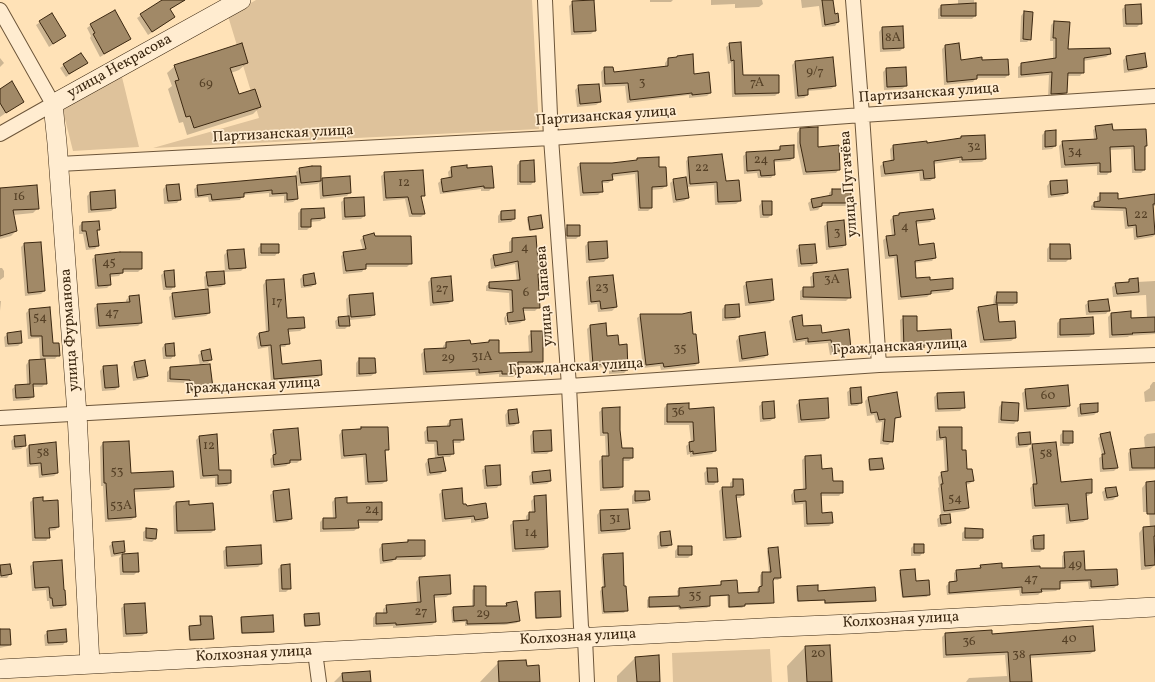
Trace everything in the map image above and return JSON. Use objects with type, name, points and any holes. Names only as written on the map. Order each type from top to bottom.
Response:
[{"type":"street","name":"улица Некрасова","points":[[0,134],[241,0]]},
{"type":"street","name":"улица Чапаева","points":[[545,0],[551,138],[569,386],[581,627],[585,638],[587,682]]},
{"type":"street","name":"улица Пугачёва","points":[[853,0],[879,365]]},
{"type":"street","name":"улица Фурманова","points":[[0,10],[53,104],[59,164],[76,414],[90,664]]},
{"type":"street","name":"Партизанская улица","points":[[59,164],[551,138],[862,115],[1155,96]]},
{"type":"street","name":"Гражданская улица","points":[[0,418],[569,386],[879,365],[1155,355]]},
{"type":"street","name":"Колхозная улица","points":[[0,669],[1155,607]]},
{"type":"street","points":[[315,652],[319,682]]},
{"type":"shaded area","points":[[256,0],[532,0],[539,129],[153,148],[259,118],[228,16]]},
{"type":"shaded area","points":[[122,77],[139,147],[73,151],[62,107]]},
{"type":"shaded area","points":[[770,649],[772,682],[673,682],[672,653]]},
{"type":"building","points":[[162,0],[185,0],[170,9],[175,17],[152,32],[140,14]]},
{"type":"building","points":[[594,0],[596,31],[574,32],[572,1]]},
{"type":"building","points":[[822,0],[833,0],[835,14],[838,13],[839,22],[825,25]]},
{"type":"building","points":[[976,3],[976,16],[941,16],[941,5]]},
{"type":"building","points":[[1141,4],[1142,24],[1126,24],[1125,5]]},
{"type":"building","points":[[115,10],[131,39],[104,54],[93,34],[95,33],[90,24]]},
{"type":"building","points":[[1024,11],[1033,12],[1031,40],[1023,39]]},
{"type":"building","points":[[52,13],[66,36],[53,44],[39,21]]},
{"type":"building","points":[[1054,21],[1070,22],[1068,49],[1110,48],[1111,54],[1084,58],[1084,73],[1068,73],[1067,93],[1051,94],[1052,72],[1021,75],[1021,63],[1056,58],[1056,38],[1053,38]]},
{"type":"building","points":[[903,26],[904,48],[883,49],[882,27]]},
{"type":"building","points":[[741,42],[743,75],[779,75],[779,93],[735,94],[734,60],[731,61],[729,43]]},
{"type":"building","points":[[242,43],[248,63],[230,68],[239,94],[255,89],[261,107],[194,128],[190,116],[186,117],[175,81],[179,80],[174,65]]},
{"type":"building","points":[[959,43],[961,60],[982,57],[982,60],[1008,59],[1009,75],[977,75],[977,79],[947,82],[945,45]]},
{"type":"building","points":[[81,53],[88,63],[69,74],[63,64]]},
{"type":"building","points":[[1145,53],[1147,67],[1128,70],[1126,56]]},
{"type":"building","points":[[693,54],[694,74],[709,72],[711,93],[692,95],[692,93],[630,100],[628,83],[605,84],[604,67],[613,67],[614,72],[668,66],[668,58]]},
{"type":"building","points":[[833,57],[836,86],[808,89],[808,95],[798,96],[795,61]]},
{"type":"building","points":[[906,67],[907,86],[887,87],[886,68]]},
{"type":"building","points":[[12,81],[24,102],[6,113],[0,103],[0,89]]},
{"type":"building","points":[[599,84],[601,102],[580,104],[578,85]]},
{"type":"building","points":[[1112,124],[1113,130],[1146,129],[1147,146],[1145,146],[1145,170],[1135,170],[1134,146],[1110,147],[1111,172],[1100,172],[1100,163],[1065,165],[1062,141],[1097,139],[1095,126]]},
{"type":"building","points":[[818,127],[818,147],[839,145],[840,170],[806,172],[800,143],[800,128]]},
{"type":"building","points":[[1056,130],[1056,146],[1045,147],[1045,131]]},
{"type":"building","points":[[985,135],[986,159],[962,160],[962,157],[934,161],[935,178],[924,179],[923,170],[885,174],[883,162],[894,160],[893,145],[927,141],[927,143],[961,138],[961,136]]},
{"type":"building","points":[[794,145],[794,158],[774,160],[775,175],[761,176],[760,170],[747,171],[746,152],[780,150],[780,146]]},
{"type":"building","points":[[722,154],[726,181],[739,180],[741,201],[718,202],[717,182],[690,184],[688,157]]},
{"type":"building","points":[[659,157],[659,167],[666,167],[667,186],[652,187],[652,208],[640,208],[638,171],[612,174],[613,180],[602,181],[603,192],[583,193],[580,163],[612,163],[637,160],[637,158]]},
{"type":"building","points":[[534,160],[535,182],[520,182],[520,161]]},
{"type":"building","points":[[467,165],[467,168],[492,166],[494,188],[484,188],[484,186],[443,192],[441,179],[452,177],[451,167]]},
{"type":"building","points":[[321,166],[321,181],[301,183],[299,168]]},
{"type":"building","points":[[423,170],[425,196],[421,196],[425,214],[412,214],[408,197],[386,198],[384,172]]},
{"type":"building","points":[[296,176],[298,199],[287,200],[287,193],[272,194],[272,190],[244,193],[244,197],[212,200],[211,194],[198,196],[197,185]]},
{"type":"building","points":[[350,176],[351,193],[323,196],[322,178]]},
{"type":"building","points":[[686,177],[689,198],[676,200],[673,179]]},
{"type":"building","points":[[1067,180],[1068,193],[1051,195],[1050,181]]},
{"type":"building","points":[[179,184],[181,200],[168,201],[166,185]]},
{"type":"building","points":[[37,185],[39,209],[13,210],[17,231],[0,236],[0,188]]},
{"type":"building","points":[[832,189],[851,189],[851,203],[822,203],[822,206],[813,208],[811,199],[832,195]]},
{"type":"building","points":[[115,190],[116,208],[91,210],[90,192]]},
{"type":"building","points":[[1100,193],[1118,193],[1118,199],[1155,194],[1155,204],[1153,204],[1155,234],[1137,237],[1136,225],[1128,226],[1126,208],[1094,207],[1094,202],[1100,201]]},
{"type":"building","points":[[364,197],[365,216],[345,217],[344,198]]},
{"type":"building","points":[[762,201],[772,201],[772,215],[763,215]]},
{"type":"building","points":[[324,208],[325,218],[311,219],[311,227],[301,227],[301,209]]},
{"type":"building","points":[[933,209],[935,219],[916,221],[919,245],[934,243],[936,258],[915,261],[916,278],[930,277],[930,280],[953,278],[953,289],[931,291],[931,294],[901,297],[897,255],[889,256],[886,236],[895,235],[893,216],[899,215],[899,213]]},
{"type":"building","points":[[515,210],[515,219],[501,220],[501,211]]},
{"type":"building","points":[[541,215],[543,228],[530,230],[528,217]]},
{"type":"building","points":[[844,220],[846,245],[829,247],[827,222]]},
{"type":"building","points":[[99,221],[100,230],[97,230],[99,246],[89,247],[86,231],[82,231],[82,222]]},
{"type":"building","points":[[567,225],[580,225],[580,236],[567,236]]},
{"type":"building","points":[[374,233],[375,236],[411,236],[412,264],[366,264],[366,269],[346,271],[343,252],[366,249],[363,236]]},
{"type":"building","points":[[536,236],[538,262],[540,262],[541,273],[538,274],[540,308],[523,308],[525,320],[508,322],[507,313],[513,312],[512,290],[489,288],[489,282],[520,280],[518,261],[495,266],[493,255],[512,252],[512,238]]},
{"type":"building","points":[[607,241],[608,258],[589,260],[588,242]]},
{"type":"building","points":[[41,242],[45,291],[28,293],[24,243]]},
{"type":"building","points":[[261,244],[279,244],[279,253],[261,253]]},
{"type":"building","points":[[815,244],[817,263],[801,264],[799,245]]},
{"type":"building","points":[[1050,244],[1070,244],[1071,259],[1050,259]]},
{"type":"building","points":[[244,249],[246,268],[229,269],[227,250]]},
{"type":"building","points":[[120,252],[142,252],[142,269],[123,269],[123,273],[110,274],[111,285],[98,286],[95,255]]},
{"type":"building","points":[[848,269],[851,298],[803,297],[803,287],[814,287],[813,273]]},
{"type":"building","points":[[174,270],[175,287],[166,287],[164,271]]},
{"type":"building","points":[[224,271],[225,284],[208,286],[206,272]]},
{"type":"building","points":[[314,273],[316,284],[304,286],[303,275]]},
{"type":"building","points":[[613,275],[617,307],[601,309],[600,301],[591,302],[589,277]]},
{"type":"building","points":[[451,276],[453,301],[433,303],[431,278]]},
{"type":"building","points":[[1138,278],[1139,292],[1117,294],[1115,283],[1129,282],[1129,279]]},
{"type":"building","points":[[284,279],[287,318],[304,317],[305,328],[288,329],[290,344],[280,345],[282,364],[321,360],[322,375],[274,379],[271,345],[261,346],[259,333],[269,331],[266,280]]},
{"type":"building","points":[[772,279],[774,300],[749,303],[746,282]]},
{"type":"building","points":[[208,289],[210,313],[175,317],[172,293]]},
{"type":"building","points":[[997,292],[1017,292],[1017,303],[996,303]]},
{"type":"building","points":[[373,293],[375,315],[351,317],[349,295]]},
{"type":"building","points":[[139,295],[142,323],[99,326],[97,304],[130,302],[129,296]]},
{"type":"building","points":[[1108,299],[1110,311],[1089,312],[1088,301]]},
{"type":"building","points":[[739,304],[740,317],[725,318],[725,305]]},
{"type":"building","points":[[997,304],[999,322],[1015,321],[1016,338],[984,340],[978,307]]},
{"type":"building","points":[[50,307],[53,343],[59,343],[60,356],[43,356],[42,336],[31,336],[29,309]]},
{"type":"building","points":[[1131,311],[1131,318],[1155,317],[1155,332],[1112,335],[1111,313]]},
{"type":"building","points":[[691,312],[693,334],[696,334],[699,363],[664,367],[663,363],[646,365],[640,314],[682,314]]},
{"type":"building","points":[[802,315],[803,326],[821,325],[822,333],[849,329],[851,349],[833,352],[831,340],[808,342],[808,338],[796,340],[792,317]]},
{"type":"building","points":[[349,316],[350,326],[339,326],[338,317]]},
{"type":"building","points":[[903,316],[917,316],[917,331],[951,329],[952,342],[924,343],[924,348],[904,349]]},
{"type":"building","points":[[1093,317],[1094,334],[1060,335],[1060,319]]},
{"type":"building","points":[[606,323],[607,336],[618,335],[619,345],[627,344],[628,370],[612,371],[612,364],[593,365],[590,325]]},
{"type":"building","points":[[21,331],[22,343],[8,344],[7,333]]},
{"type":"building","points":[[531,331],[543,331],[543,362],[518,362],[518,374],[502,374],[502,371],[479,373],[479,369],[426,372],[424,349],[446,348],[446,342],[470,340],[471,344],[489,342],[489,340],[499,340],[499,353],[532,352]]},
{"type":"building","points":[[765,332],[768,355],[742,359],[739,336]]},
{"type":"building","points":[[174,343],[175,356],[166,356],[165,344]]},
{"type":"building","points":[[210,349],[212,360],[203,361],[201,351]]},
{"type":"building","points":[[359,358],[375,358],[376,373],[359,374]]},
{"type":"building","points":[[45,359],[47,384],[33,384],[34,397],[16,398],[15,385],[30,384],[29,360]]},
{"type":"building","points":[[145,360],[148,376],[137,378],[134,362]]},
{"type":"building","points":[[210,364],[213,388],[191,390],[190,380],[170,379],[170,367]]},
{"type":"building","points":[[117,365],[119,387],[105,388],[103,366]]},
{"type":"building","points":[[1068,385],[1070,406],[1027,409],[1025,389]]},
{"type":"building","points":[[861,387],[862,403],[851,404],[850,388]]},
{"type":"building","points":[[897,392],[901,417],[895,418],[893,442],[883,441],[885,419],[879,420],[877,412],[871,413],[868,397]]},
{"type":"building","points":[[964,392],[965,408],[938,409],[937,393]]},
{"type":"building","points":[[828,398],[829,418],[801,420],[799,400]]},
{"type":"building","points":[[774,401],[775,418],[763,419],[762,402]]},
{"type":"building","points":[[1002,402],[1019,403],[1018,421],[1001,420]]},
{"type":"building","points":[[689,403],[689,409],[714,407],[716,451],[693,454],[693,451],[690,452],[689,442],[694,441],[693,422],[667,422],[667,404]]},
{"type":"building","points":[[1098,403],[1098,412],[1081,414],[1080,404]]},
{"type":"building","points":[[620,407],[622,448],[633,448],[633,458],[623,458],[623,487],[603,488],[602,456],[609,456],[608,433],[603,433],[602,408]]},
{"type":"building","points":[[517,409],[519,423],[509,424],[508,410]]},
{"type":"building","points":[[462,419],[464,440],[453,440],[454,454],[438,455],[437,441],[428,441],[427,427],[450,426],[450,420]]},
{"type":"building","points":[[361,427],[388,427],[389,450],[385,450],[387,481],[368,482],[366,454],[344,456],[342,430],[361,429]]},
{"type":"building","points":[[939,427],[962,427],[962,450],[966,450],[967,469],[972,469],[974,481],[966,482],[969,508],[944,511],[941,472],[948,471],[946,437],[940,438]]},
{"type":"building","points":[[298,428],[301,460],[290,460],[290,463],[274,465],[273,455],[276,454],[273,430]]},
{"type":"building","points":[[551,430],[552,451],[534,452],[533,431]]},
{"type":"building","points":[[1063,431],[1073,431],[1073,443],[1063,443]]},
{"type":"building","points":[[1030,432],[1031,444],[1019,445],[1018,433]]},
{"type":"building","points":[[1110,432],[1118,468],[1103,469],[1102,454],[1105,454],[1100,434]]},
{"type":"building","points":[[217,434],[219,470],[231,470],[231,483],[218,484],[218,475],[203,476],[199,436]]},
{"type":"building","points":[[25,435],[26,446],[15,447],[14,436]]},
{"type":"building","points":[[129,441],[131,473],[173,471],[174,487],[134,489],[136,517],[108,519],[106,483],[104,483],[103,442]]},
{"type":"building","points":[[56,442],[58,473],[42,475],[41,463],[30,464],[29,445]]},
{"type":"building","points":[[1056,442],[1061,482],[1092,479],[1092,493],[1086,493],[1088,519],[1070,521],[1068,504],[1035,506],[1033,484],[1037,484],[1032,444]]},
{"type":"building","points":[[1155,447],[1155,468],[1132,468],[1130,449]]},
{"type":"building","points":[[821,455],[822,469],[832,468],[833,481],[843,481],[843,493],[821,493],[822,513],[832,512],[833,523],[807,524],[806,501],[795,502],[794,490],[806,489],[805,456]]},
{"type":"building","points":[[443,457],[446,471],[430,473],[428,459]]},
{"type":"building","points":[[882,458],[884,469],[870,470],[869,459]]},
{"type":"building","points":[[500,465],[501,485],[487,486],[485,466]]},
{"type":"building","points":[[707,468],[717,468],[718,482],[708,482]]},
{"type":"building","points":[[550,470],[551,481],[533,483],[532,472]]},
{"type":"building","points":[[733,479],[743,479],[744,495],[736,495],[741,537],[726,538],[722,487],[733,487]]},
{"type":"building","points":[[1155,481],[1155,514],[1147,514],[1146,482]]},
{"type":"building","points":[[1116,487],[1118,496],[1107,498],[1105,488]]},
{"type":"building","points":[[462,488],[463,504],[466,504],[467,506],[486,503],[488,518],[475,520],[474,516],[445,519],[442,490]]},
{"type":"building","points":[[289,489],[292,519],[276,521],[273,491]]},
{"type":"building","points":[[635,491],[649,491],[650,500],[635,501]]},
{"type":"building","points":[[546,495],[548,547],[515,549],[513,521],[529,520],[529,512],[535,512],[534,496]]},
{"type":"building","points":[[43,497],[43,501],[58,500],[59,527],[49,528],[50,538],[35,538],[33,498]]},
{"type":"building","points":[[347,497],[347,503],[382,502],[382,520],[358,520],[359,528],[323,529],[323,518],[336,518],[335,498]]},
{"type":"building","points":[[189,501],[189,505],[213,503],[215,530],[177,531],[176,502]]},
{"type":"building","points":[[628,509],[630,529],[601,531],[600,510]]},
{"type":"building","points":[[950,514],[951,523],[941,524],[940,515]]},
{"type":"building","points":[[1155,526],[1155,565],[1145,566],[1143,527]]},
{"type":"building","points":[[146,528],[157,529],[156,539],[146,538]]},
{"type":"building","points":[[965,528],[983,529],[983,538],[965,538]]},
{"type":"building","points":[[670,531],[672,545],[661,546],[660,532]]},
{"type":"building","points":[[1044,535],[1044,549],[1034,549],[1033,536]]},
{"type":"building","points":[[408,540],[425,540],[425,556],[396,557],[396,559],[383,561],[382,544],[408,542]]},
{"type":"building","points":[[124,541],[125,552],[114,554],[112,542]]},
{"type":"building","points":[[914,544],[924,544],[924,553],[914,553]]},
{"type":"building","points":[[261,545],[262,564],[227,566],[226,547]]},
{"type":"building","points":[[678,546],[692,546],[692,555],[678,555]]},
{"type":"building","points":[[778,547],[781,578],[774,578],[773,581],[774,603],[745,604],[745,606],[729,607],[729,595],[710,596],[710,606],[680,608],[680,606],[649,607],[649,597],[679,596],[679,588],[721,585],[721,581],[737,580],[738,593],[759,592],[759,587],[762,586],[762,572],[771,572],[768,548]]},
{"type":"building","points":[[1084,551],[1085,570],[1117,569],[1118,585],[1091,587],[1091,580],[1060,581],[1060,589],[1041,589],[1042,592],[1022,593],[1022,587],[949,593],[949,582],[957,581],[956,570],[981,568],[980,565],[1002,563],[1002,568],[1040,566],[1040,568],[1065,568],[1064,552]]},
{"type":"building","points":[[138,553],[139,572],[123,572],[122,554]]},
{"type":"building","points":[[623,553],[624,586],[626,586],[628,611],[604,612],[602,587],[605,587],[603,554]]},
{"type":"building","points":[[62,560],[66,605],[53,606],[52,598],[50,598],[49,587],[35,588],[33,562]]},
{"type":"building","points":[[10,564],[12,574],[1,576],[0,565]]},
{"type":"building","points":[[290,564],[291,589],[282,589],[281,565]]},
{"type":"building","points":[[915,569],[916,581],[929,580],[930,595],[903,597],[900,570]]},
{"type":"building","points":[[450,575],[451,594],[434,595],[436,622],[396,625],[396,623],[376,624],[376,613],[387,613],[386,605],[421,602],[419,577]]},
{"type":"building","points":[[818,585],[818,591],[875,587],[876,601],[825,603],[825,600],[798,601],[797,586]]},
{"type":"building","points":[[474,586],[486,586],[486,606],[507,606],[506,603],[517,601],[520,621],[507,623],[467,624],[467,620],[454,621],[453,607],[474,606]]},
{"type":"building","points":[[560,591],[561,617],[536,618],[535,592]]},
{"type":"building","points":[[145,603],[147,633],[126,634],[124,604]]},
{"type":"building","points":[[319,613],[320,625],[305,626],[304,614]]},
{"type":"building","points":[[273,615],[274,632],[242,633],[241,617]]},
{"type":"building","points":[[200,616],[212,616],[214,639],[190,640],[189,626],[201,625]]},
{"type":"building","points":[[1093,626],[1095,651],[1030,655],[1032,682],[1010,682],[1008,652],[946,655],[945,633],[992,630],[992,634]]},
{"type":"building","points":[[0,629],[10,629],[11,645],[0,645]]},
{"type":"building","points":[[66,629],[67,642],[48,643],[47,631]]},
{"type":"building","points":[[830,645],[832,682],[807,682],[805,646]]},
{"type":"building","points":[[659,655],[660,682],[637,682],[635,657]]},
{"type":"building","points":[[526,660],[527,666],[539,665],[540,682],[499,682],[498,661]]},
{"type":"building","points":[[370,671],[371,682],[343,682],[342,673]]}]
